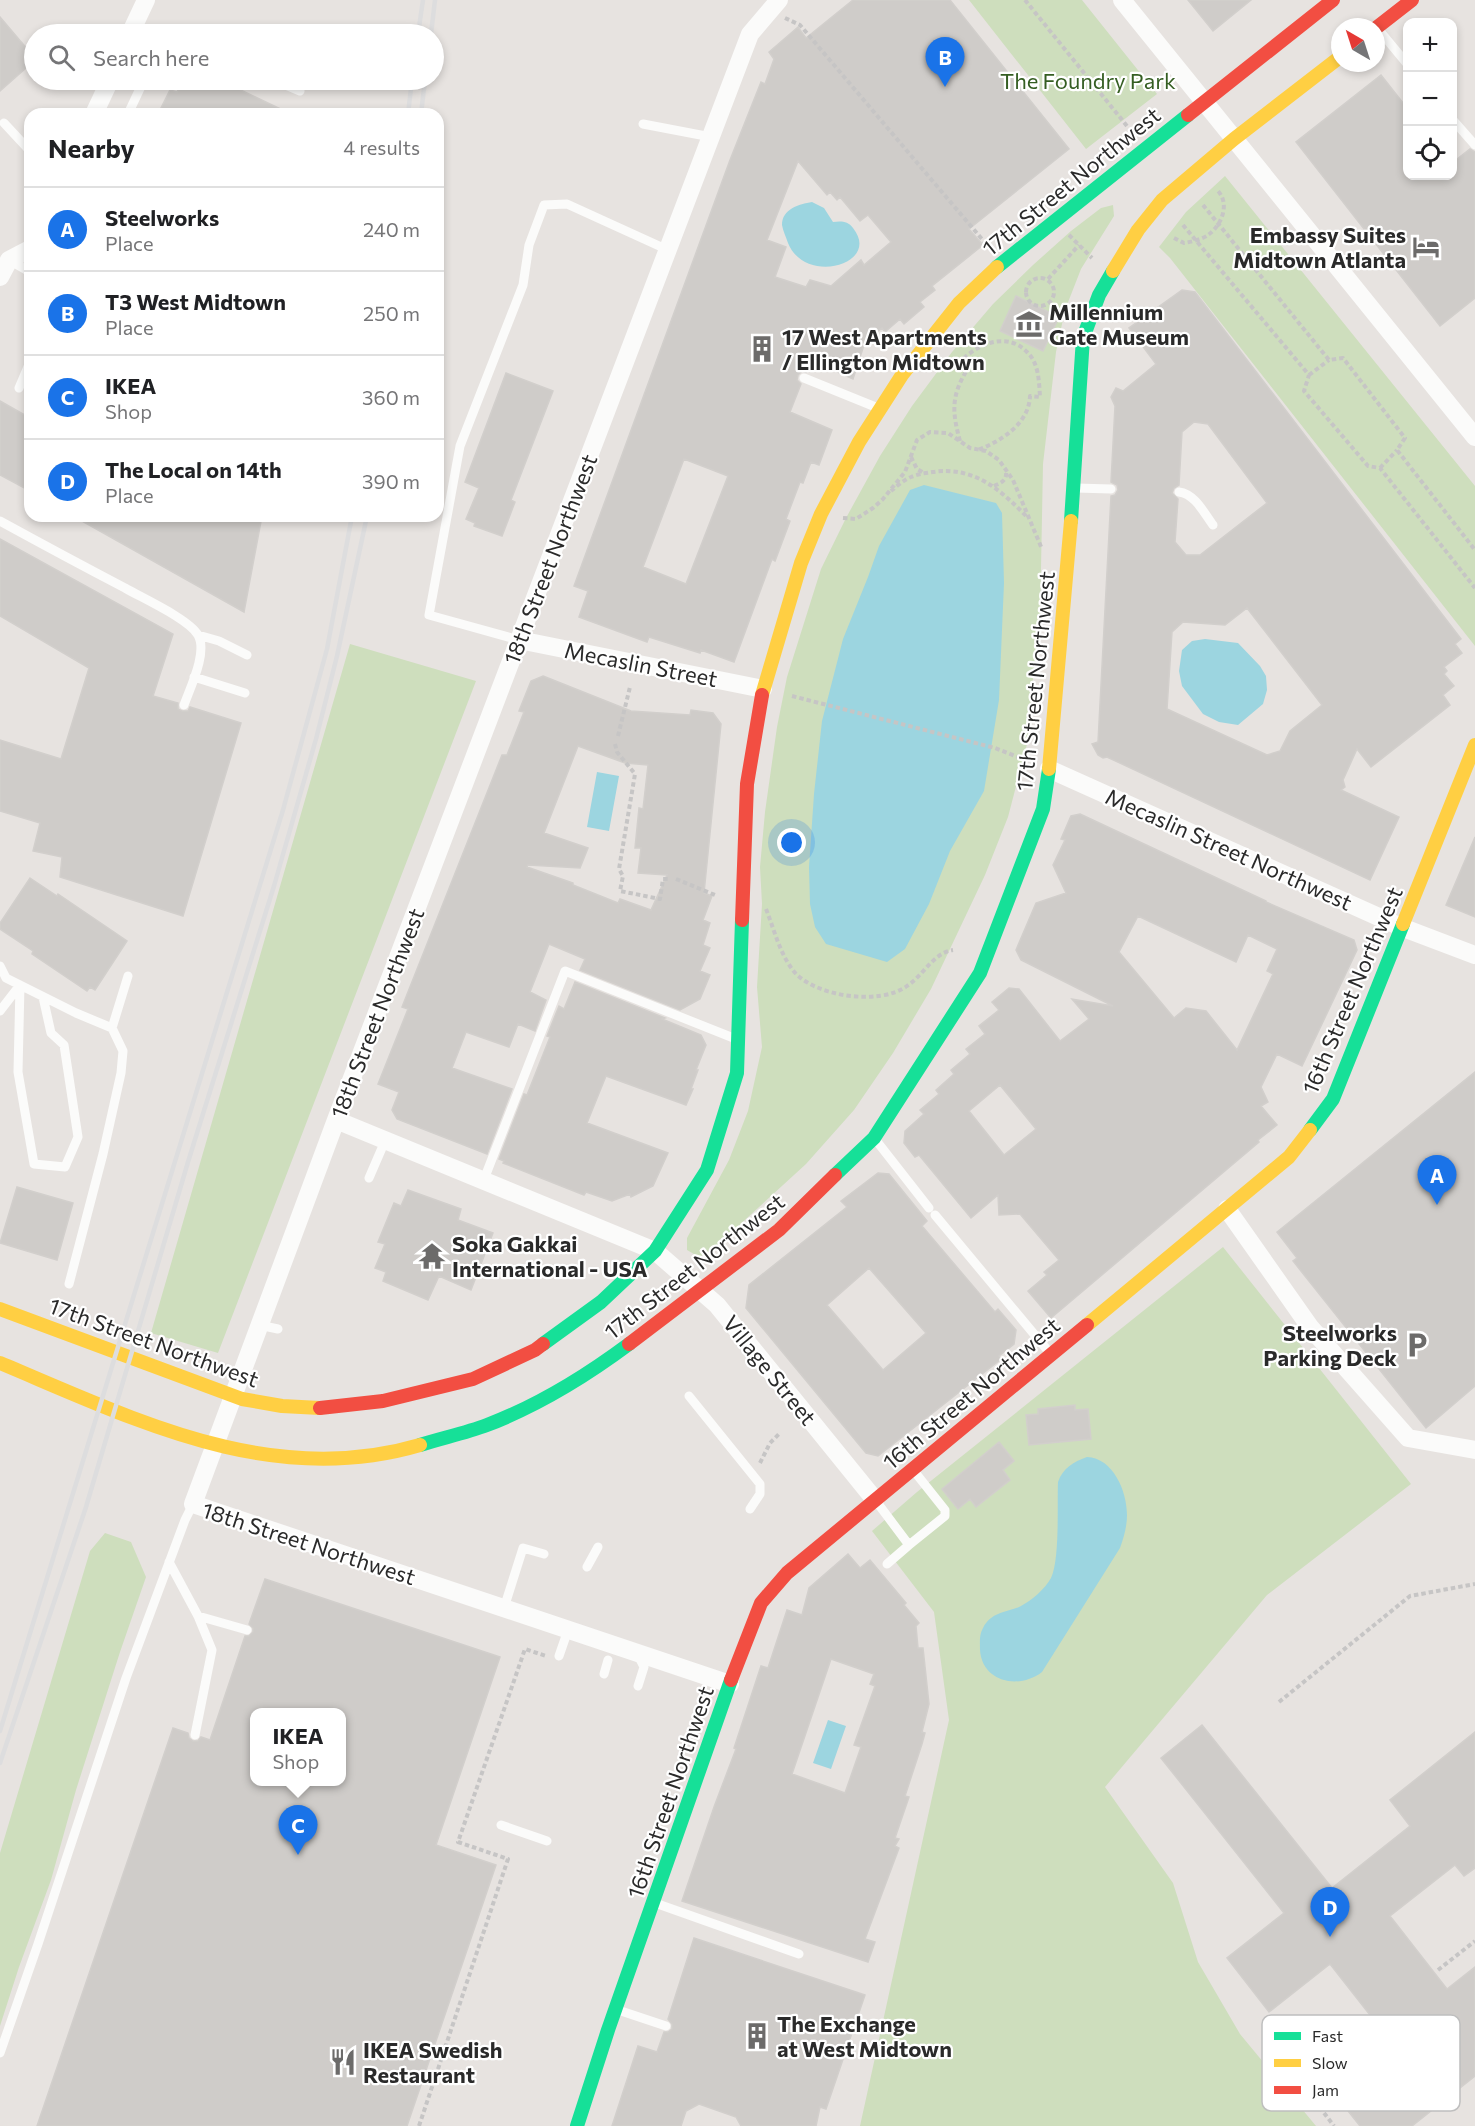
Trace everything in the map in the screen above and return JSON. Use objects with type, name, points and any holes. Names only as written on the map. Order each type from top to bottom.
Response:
[{"type":"main road","name":"17th Street Northwest","points":[[0,1309],[242,1399],[315,1409],[383,1401],[473,1378],[535,1350],[601,1302],[655,1251],[707,1170],[737,1073],[747,783],[763,689],[801,563],[821,514],[859,442],[902,375],[959,303],[1005,259],[1333,0]]},
{"type":"main road","points":[[1385,21],[1412,0]]},
{"type":"main road","name":"17th Street Northwest","points":[[0,1363],[157,1428],[230,1449],[274,1456],[312,1458],[361,1456],[409,1448],[488,1425],[555,1392],[607,1360],[779,1230],[874,1138],[980,973],[1043,808],[1068,578],[1083,339],[1099,295],[1138,230],[1162,200],[1331,64]]},
{"type":"main road","name":"16th Street Northwest","points":[[577,2126],[615,2009],[761,1603],[787,1573],[1289,1157],[1333,1099],[1475,745]]},
{"type":"street","points":[[135,24],[146,0]]},
{"type":"street","points":[[1122,0],[1475,437]]},
{"type":"street","name":"18th Street Northwest","points":[[730,1684],[193,1504],[336,1120],[750,34],[779,8]]},
{"type":"street","points":[[97,108],[105,90]]},
{"type":"street","points":[[2,272],[24,254]]},
{"type":"street","name":"Mecaslin Street","points":[[519,640],[763,689]]},
{"type":"street","name":"Mecaslin Street Northwest","points":[[1049,769],[1401,927],[1475,955]]},
{"type":"street","name":"Village Street","points":[[336,1120],[655,1251],[717,1305],[875,1500]]},
{"type":"street","points":[[1227,1209],[1310,1327],[1408,1438],[1475,1450]]},
{"type":"lane","points":[[1385,39],[1403,60]]},
{"type":"lane","points":[[131,108],[139,90]]},
{"type":"lane","points":[[4,123],[24,145]]},
{"type":"lane","points":[[643,124],[711,137]]},
{"type":"lane","points":[[1457,125],[1474,146]]},
{"type":"lane","points":[[519,640],[429,615],[460,446],[523,285],[529,246],[544,205],[567,204],[668,250]]},
{"type":"lane","points":[[2,272],[24,272]]},
{"type":"lane","points":[[19,388],[24,376]]},
{"type":"lane","points":[[804,378],[880,408]]},
{"type":"lane","points":[[1073,488],[1111,489]]},
{"type":"lane","points":[[1179,492],[1185,493],[1194,500],[1213,525]]},
{"type":"lane","points":[[0,521],[185,622],[198,635],[219,641],[247,655]]},
{"type":"lane","points":[[184,705],[201,648],[198,635]]},
{"type":"lane","points":[[194,677],[244,693]]},
{"type":"lane","points":[[0,966],[6,978],[112,1028],[123,1051],[121,1073],[104,1154],[69,1284]]},
{"type":"lane","points":[[483,1182],[565,971],[738,1040]]},
{"type":"lane","points":[[112,1028],[128,976]]},
{"type":"lane","points":[[20,985],[18,1072],[34,1164],[65,1167],[78,1137],[64,1045],[51,1033],[43,997]]},
{"type":"lane","points":[[0,1011],[20,985]]},
{"type":"lane","points":[[874,1138],[1051,1354]]},
{"type":"lane","points":[[369,1178],[385,1141]]},
{"type":"lane","points":[[259,1325],[278,1329]]},
{"type":"lane","points":[[689,1396],[760,1484],[760,1494],[750,1509]]},
{"type":"lane","points":[[887,1564],[945,1516],[945,1510],[912,1469]]},
{"type":"lane","points":[[875,1500],[909,1545]]},
{"type":"lane","points":[[0,2053],[126,1678],[193,1504]]},
{"type":"lane","points":[[587,1568],[598,1546]]},
{"type":"lane","points":[[504,1608],[523,1548],[544,1554]]},
{"type":"lane","points":[[169,1562],[198,1616],[212,1650],[195,1735]]},
{"type":"lane","points":[[198,1616],[247,1630]]},
{"type":"lane","points":[[559,1656],[568,1630]]},
{"type":"lane","points":[[637,1653],[644,1667],[638,1686]]},
{"type":"lane","points":[[604,1674],[608,1660]]},
{"type":"lane","points":[[501,1825],[547,1841]]},
{"type":"lane","points":[[653,1902],[799,1954]]},
{"type":"lane","points":[[615,2009],[666,2026]]},
{"type":"path","points":[[1025,0],[1127,126]]},
{"type":"path","points":[[779,8],[800,25],[988,245]]},
{"type":"path","points":[[1174,238],[1185,243],[1209,235],[1223,213],[1222,195],[1218,191]]},
{"type":"path","points":[[1203,205],[1329,360]]},
{"type":"path","points":[[1184,225],[1309,375]]},
{"type":"path","points":[[1067,233],[1092,258]]},
{"type":"path","points":[[1048,279],[1079,245]]},
{"type":"path","points":[[1041,277],[1048,279],[1053,285],[1052,299],[1047,304],[1033,304],[1026,291],[1028,284],[1041,277]]},
{"type":"path","points":[[961,441],[953,407],[956,392],[967,369],[960,362],[972,351],[991,342],[1004,340],[1018,342],[1029,352],[1035,364],[1040,381],[1040,397],[1030,396],[1030,405],[1011,432],[1000,441],[977,451]]},
{"type":"path","points":[[1380,468],[1405,438],[1343,358],[1329,360],[1309,375],[1304,391],[1368,466],[1380,468],[1475,588]]},
{"type":"path","points":[[888,493],[904,472],[917,440],[930,432],[948,433],[977,451],[986,451],[994,455],[1006,468],[1042,549]]},
{"type":"path","points":[[1397,450],[1475,550]]},
{"type":"path","points":[[911,456],[917,469],[928,473]]},
{"type":"path","points":[[994,487],[1003,482],[1006,477],[1006,468]]},
{"type":"path","points":[[846,518],[856,519],[866,514],[888,493],[910,477],[958,471],[994,487],[1007,496],[1028,518]]},
{"type":"path","points":[[618,736],[630,687]]},
{"type":"path","points":[[792,696],[994,748],[1018,757]]},
{"type":"path","points":[[615,744],[617,753],[635,774],[619,870],[623,876],[620,891],[660,898],[663,879],[668,879]]},
{"type":"path","points":[[676,879],[715,896]]},
{"type":"path","points":[[762,904],[766,909],[779,946],[793,971],[803,980],[830,991],[865,998],[894,994],[917,978],[942,952],[953,950]]},
{"type":"path","points":[[762,1458],[770,1443],[779,1434]]},
{"type":"path","points":[[1279,1702],[1410,1596],[1475,1584]]},
{"type":"path","points":[[419,2126],[508,1858],[458,1842],[525,1649],[547,1657]]},
{"type":"path","points":[[1438,1970],[1475,1941]]},
{"type":"path","points":[[1323,2111],[1334,2126]]},
{"type":"green space","name":"The Foundry Park","points":[[969,0],[1082,0],[1157,94],[1086,149]]},
{"type":"green space","points":[[1225,176],[1475,486],[1475,646],[1159,247],[1186,212]]},
{"type":"green space","points":[[1113,205],[1114,216],[1081,269],[1065,310],[1056,352],[1043,464],[1040,621],[1033,677],[1032,725],[1008,817],[985,875],[931,989],[893,1053],[854,1110],[806,1164],[711,1251],[699,1257],[687,1250],[687,1238],[729,1160],[748,1111],[762,1047],[757,987],[762,904],[760,867],[765,812],[777,727],[787,677],[821,569],[880,456],[912,406],[952,352],[993,304],[1033,265],[1101,208]]},
{"type":"green space","points":[[350,644],[476,681],[218,1353],[151,1333]]},
{"type":"green space","points":[[1223,1247],[1411,1484],[1267,1595],[1105,1787],[1173,1883],[1198,1962],[1240,2034],[1262,2061],[1262,2111],[1304,2111],[1316,2126],[860,2126],[949,1720],[934,1612],[872,1531],[917,1492]]},
{"type":"green space","points":[[105,1533],[131,1542],[146,1577],[76,1790],[51,1880],[0,2026],[0,1853],[90,1551]]},
{"type":"water","points":[[812,202],[824,208],[833,222],[844,222],[853,228],[859,241],[857,252],[850,260],[824,267],[809,264],[797,256],[788,243],[782,225],[785,215],[797,206]]},
{"type":"water","points":[[924,485],[996,503],[1002,513],[1004,583],[999,700],[984,791],[950,851],[929,904],[905,949],[887,962],[826,944],[815,927],[810,904],[809,867],[814,794],[822,721],[843,639],[879,546],[910,490]]},
{"type":"water","points":[[1205,639],[1238,643],[1260,666],[1266,676],[1267,690],[1263,704],[1238,725],[1219,722],[1203,714],[1182,686],[1179,671],[1182,650],[1192,641]]},
{"type":"water","points":[[597,772],[619,776],[609,831],[587,827]]},
{"type":"water","points":[[1087,1457],[1104,1463],[1117,1477],[1121,1486],[1127,1515],[1120,1548],[1042,1672],[1023,1681],[1003,1680],[994,1676],[982,1661],[980,1639],[982,1631],[995,1615],[1029,1601],[1051,1578],[1057,1545],[1058,1482],[1069,1466]]},
{"type":"water","points":[[828,1720],[846,1726],[831,1769],[813,1763]]},
{"type":"building","name":"17 West Apartments / Ellington Midtown","points":[[853,0],[950,0],[1069,149],[969,229],[983,245],[932,286],[935,290],[920,302],[924,307],[904,324],[900,319],[885,332],[882,328],[865,342],[853,379],[811,360],[806,372],[802,371],[798,375],[797,380],[801,384],[790,412],[832,430],[819,465],[811,462],[803,483],[800,482],[786,519],[790,521],[775,561],[772,559],[734,662],[701,650],[700,653],[649,637],[647,642],[579,617],[588,591],[574,586],[730,160],[761,82],[765,84],[774,59],[769,52],[798,27],[806,38]],"holes":[[[798,161],[827,195],[830,192],[837,200],[840,197],[860,221],[868,215],[891,242],[864,265],[861,260],[831,286],[810,280],[806,287],[775,277],[786,247],[767,240]],[[684,459],[728,476],[686,584],[643,567]]]},
{"type":"building","points":[[1188,0],[1251,0],[1213,31]]},
{"type":"building","points":[[0,17],[24,45],[24,70],[0,91]]},
{"type":"building","name":"Embassy Suites Midtown Atlanta","points":[[1381,75],[1403,103],[1403,180],[1457,180],[1457,159],[1470,149],[1475,152],[1475,298],[1440,326],[1296,142]]},
{"type":"building","points":[[170,90],[177,92],[178,90],[241,90],[278,108],[161,108]]},
{"type":"building","points":[[1182,290],[1195,292],[1461,639],[1455,644],[1462,653],[1444,667],[1447,671],[1444,674],[1454,686],[1443,695],[1450,705],[1371,767],[1357,749],[1343,780],[1345,787],[1341,790],[1399,817],[1370,880],[1107,757],[1103,758],[1098,755],[1092,744],[1098,742],[1111,496],[1115,495],[1118,490],[1117,485],[1111,482],[1115,406],[1111,397],[1116,388],[1123,391],[1156,364],[1129,328]],"holes":[[[1194,422],[1208,424],[1267,503],[1200,555],[1186,555],[1175,542],[1178,499],[1172,493],[1179,485],[1182,432]],[[1247,608],[1322,705],[1290,731],[1280,751],[1267,755],[1167,709],[1172,632],[1183,622],[1225,625]]]},
{"type":"building","name":"Millennium Gate Museum","points":[[1016,296],[1059,317],[1043,351],[1000,331]]},
{"type":"building","points":[[506,373],[553,391],[511,500],[515,502],[502,536],[474,526],[475,523],[466,519],[479,488],[465,482]]},
{"type":"building","points":[[0,401],[24,415],[24,488],[0,475]]},
{"type":"building","points":[[84,522],[261,522],[244,612]]},
{"type":"building","points":[[0,539],[173,634],[153,696],[178,703],[178,709],[182,711],[188,711],[190,707],[241,723],[183,916],[60,877],[62,857],[33,851],[40,823],[0,811],[0,740],[61,759],[89,668],[0,616]]},
{"type":"building","points":[[543,676],[631,711],[690,715],[691,710],[713,713],[721,724],[704,893],[712,896],[703,920],[710,923],[703,945],[710,948],[700,971],[710,975],[700,999],[680,1010],[580,970],[585,959],[549,944],[530,992],[546,1000],[535,1031],[518,1024],[509,1047],[466,1032],[452,1068],[512,1089],[487,1154],[397,1119],[392,1110],[399,1092],[378,1084],[408,1009],[402,1007],[502,755],[507,755],[524,712],[519,711],[531,681]],"holes":[[[578,746],[625,763],[648,765],[643,809],[639,808],[635,848],[641,848],[638,873],[667,875],[651,910],[620,899],[618,903],[573,885],[573,883],[527,867],[528,865],[580,868],[588,848],[544,833]]]},
{"type":"building","points":[[1080,814],[1266,902],[1354,940],[1357,950],[1302,1066],[1277,1054],[1261,1087],[1268,1102],[1261,1106],[1277,1125],[1051,1318],[1028,1291],[1047,1275],[1044,1272],[1059,1260],[1020,1214],[999,1215],[998,1195],[971,1218],[919,1155],[915,1157],[904,1143],[905,1131],[924,1114],[920,1110],[939,1094],[936,1090],[954,1074],[951,1070],[970,1054],[966,1049],[985,1034],[979,1026],[999,1010],[992,1002],[1009,988],[1019,989],[1060,1041],[1089,1019],[1072,999],[1113,1006],[1021,960],[1016,950],[1036,903],[1066,893],[1053,865],[1065,840],[1061,839],[1071,816]],"holes":[[[1138,916],[1236,962],[1248,935],[1277,949],[1267,971],[1273,974],[1237,1050],[1206,1011],[1186,1008],[1174,1018],[1119,952]],[[1000,1085],[1036,1129],[1004,1155],[969,1111]]]},
{"type":"building","points":[[1475,837],[1475,917],[1446,905]]},
{"type":"building","points":[[30,878],[57,896],[58,894],[127,941],[95,990],[90,987],[87,991],[0,929],[0,923]]},
{"type":"building","points":[[575,982],[701,1035],[706,1045],[686,1105],[606,1076],[587,1123],[668,1153],[653,1186],[631,1197],[630,1194],[612,1201],[586,1192],[584,1195],[503,1163],[504,1161],[499,1159],[524,1094],[527,1095],[550,1037],[547,1036],[559,1006],[564,1009]]},
{"type":"building","points":[[1475,1072],[1475,1386],[1426,1428],[1293,1261],[1297,1258],[1277,1232]]},
{"type":"building","points":[[878,1173],[889,1174],[927,1221],[922,1226],[995,1312],[998,1309],[1016,1330],[1014,1344],[999,1356],[1001,1359],[878,1456],[866,1453],[746,1308],[749,1285],[847,1207],[841,1201]],"holes":[[[869,1268],[926,1333],[883,1370],[827,1305]]]},
{"type":"building","points":[[17,1187],[73,1203],[57,1260],[0,1243]]},
{"type":"building","name":"Soka Gakkai International - USA","points":[[408,1190],[461,1209],[458,1220],[493,1233],[471,1290],[439,1276],[428,1300],[383,1281],[386,1272],[375,1268],[385,1244],[378,1242],[394,1203],[401,1206]]},
{"type":"building","points":[[1075,1405],[1075,1410],[1088,1409],[1091,1439],[1029,1445],[1026,1415],[1038,1414],[1038,1409]]},
{"type":"building","points":[[999,1442],[1014,1461],[1003,1470],[1010,1480],[976,1507],[970,1499],[958,1509],[942,1489]]},
{"type":"building","points":[[848,1554],[860,1568],[870,1560],[906,1603],[904,1605],[919,1623],[916,1626],[918,1648],[923,1648],[929,1704],[922,1732],[925,1733],[905,1796],[909,1797],[895,1838],[899,1839],[895,1846],[899,1848],[865,1939],[875,1942],[868,1962],[682,1901],[736,1749],[734,1748],[761,1666],[768,1668],[787,1610],[802,1615],[809,1588]],"holes":[[[831,1659],[874,1674],[870,1684],[875,1686],[854,1745],[861,1747],[845,1793],[792,1774]]]},
{"type":"building","points":[[265,1579],[500,1657],[436,1845],[496,1865],[407,2126],[37,2126],[173,1728],[188,1733],[189,1738],[193,1741],[198,1741],[201,1737],[210,1740],[245,1636],[253,1632],[249,1624]]},
{"type":"building","points":[[1202,1725],[1332,1888],[1410,1826],[1390,1800],[1475,1732],[1475,1868],[1464,1876],[1455,1865],[1390,1916],[1447,1989],[1475,1967],[1475,2076],[1460,2088],[1460,2015],[1370,2015],[1330,1964],[1269,2012],[1227,1958],[1284,1913],[1161,1758]]},
{"type":"building","name":"The Exchange at West Midtown","points":[[694,1938],[865,1995],[826,2109],[820,2107],[816,2126],[741,2126],[736,2117],[699,2104],[686,2111],[681,2126],[612,2126],[638,2046],[657,2052],[664,2032],[672,2029],[672,2024],[668,2019]]},
{"type":"building","points":[[1348,2111],[1431,2111],[1412,2126],[1360,2126]]},
{"type":"railway","points":[[419,24],[423,0]]},
{"type":"railway","points":[[432,24],[435,0]]},
{"type":"railway","points":[[409,108],[411,90]]},
{"type":"railway","points":[[422,108],[424,90]]},
{"type":"railway","points":[[0,1731],[283,810],[327,649],[351,522]]},
{"type":"railway","points":[[0,1763],[86,1507],[188,1162],[274,886],[337,656],[366,522]]},
{"type":"traffic: fast","points":[[997,267],[1188,115]]},
{"type":"traffic: fast","points":[[1071,521],[1083,338],[1099,295],[1113,271]]},
{"type":"traffic: fast","points":[[835,1175],[874,1138],[980,973],[1043,809],[1049,769]]},
{"type":"traffic: fast","points":[[543,1344],[601,1302],[655,1251],[707,1170],[737,1073],[742,920]]},
{"type":"traffic: fast","points":[[1310,1130],[1333,1099],[1403,924]]},
{"type":"traffic: fast","points":[[420,1445],[479,1428],[524,1409],[578,1379],[629,1344]]},
{"type":"traffic: fast","points":[[577,2126],[608,2030],[731,1680]]},
{"type":"traffic: slow","points":[[1113,271],[1138,230],[1162,200],[1234,139],[1331,64]]},
{"type":"traffic: slow","points":[[762,695],[801,563],[821,514],[859,442],[902,375],[959,303],[997,267]]},
{"type":"traffic: slow","points":[[1049,769],[1071,521]]},
{"type":"traffic: slow","points":[[1403,924],[1475,745]]},
{"type":"traffic: slow","points":[[1087,1325],[1289,1157],[1310,1130]]},
{"type":"traffic: slow","points":[[0,1309],[242,1399],[282,1406],[320,1408]]},
{"type":"traffic: slow","points":[[0,1363],[152,1425],[204,1441],[257,1453],[310,1459],[365,1456],[420,1445]]},
{"type":"traffic: jam","points":[[1188,115],[1333,0]]},
{"type":"traffic: jam","points":[[1385,21],[1412,0]]},
{"type":"traffic: jam","points":[[742,920],[747,784],[762,695]]},
{"type":"traffic: jam","points":[[629,1344],[779,1230],[835,1175]]},
{"type":"traffic: jam","points":[[731,1680],[761,1603],[787,1573],[1087,1325]]},
{"type":"traffic: jam","points":[[320,1408],[383,1401],[473,1379],[543,1344]]},
{"type":"place","name":"T3 West Midtown","points":[[945,87]]},
{"type":"place","name":"Embassy Suites Midtown Atlanta","points":[[1426,247]]},
{"type":"place","name":"Millennium Gate Museum","points":[[1029,324]]},
{"type":"place","name":"17 West Apartments / Ellington Midtown","points":[[762,349]]},
{"type":"place","name":"Steelworks","points":[[1437,1205]]},
{"type":"place","name":"Soka Gakkai International - USA","points":[[432,1256]]},
{"type":"place","name":"Steelworks Parking Deck","points":[[1417,1345]]},
{"type":"place","name":"IKEA","points":[[298,1855]]},
{"type":"place","name":"The Local on 14th","points":[[1330,1937]]},
{"type":"place","name":"The Exchange at West Midtown","points":[[757,2036]]},
{"type":"place","name":"IKEA Swedish Restaurant","points":[[343,2062]]}]
